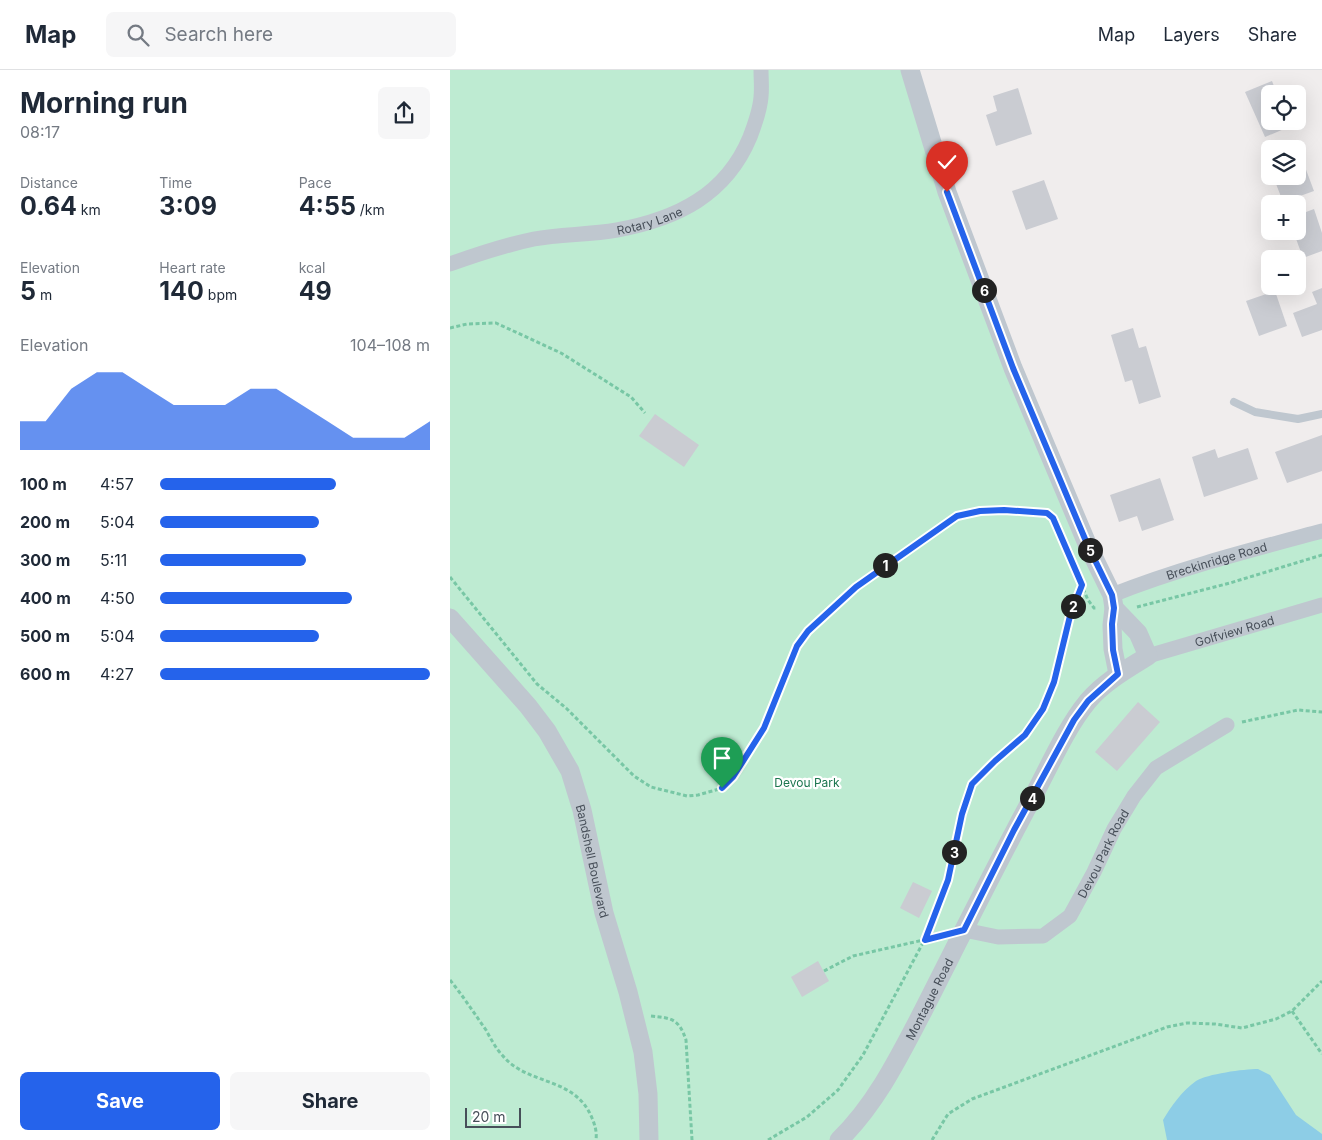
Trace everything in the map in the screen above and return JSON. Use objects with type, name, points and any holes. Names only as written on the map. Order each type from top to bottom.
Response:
[{"type":"street","name":"Rotary Lane","points":[[450,264],[491,249],[535,239],[617,230],[653,221],[691,206],[718,186],[738,161],[744,150],[755,123],[761,98],[762,70]]},
{"type":"street","points":[[910,70],[947,192],[1013,368],[1113,601],[1138,633],[1148,656]]},
{"type":"street","name":"Breckinridge Road","points":[[1113,601],[1146,581],[1322,530]]},
{"type":"street","points":[[1113,601],[1113,650],[1118,674]]},
{"type":"street","name":"Golfview Road","points":[[1148,656],[1322,604]]},
{"type":"street","name":"Bandshell Boulevard","points":[[450,618],[528,706],[547,731],[570,771],[582,810],[604,913],[628,992],[643,1052],[648,1094],[649,1140]]},
{"type":"street","name":"Montague Road","points":[[839,1140],[870,1105],[906,1043],[1014,830],[1074,720],[1088,701],[1118,674],[1148,656]]},
{"type":"street","name":"Devou Park Road","points":[[964,930],[998,937],[1043,936],[1070,916],[1094,872],[1114,829],[1134,796],[1156,768],[1227,725]]},
{"type":"lane","points":[[1234,402],[1256,412],[1298,419],[1322,414]]},
{"type":"path","points":[[450,328],[467,324],[496,323],[561,353],[631,398],[645,413]]},
{"type":"path","points":[[450,577],[537,684],[566,708],[634,776],[651,788],[687,796],[708,793],[722,788],[733,777],[764,728],[790,661],[797,646],[808,631],[856,587],[957,516],[980,511],[1004,510],[1047,513],[1053,518],[1088,600],[1094,608]]},
{"type":"path","points":[[1139,606],[1230,583],[1322,555]]},
{"type":"path","points":[[768,1140],[807,1117],[838,1090],[863,1055],[925,940],[948,880],[962,814],[972,784],[1025,735],[1043,709],[1054,682],[1070,616],[1082,585]]},
{"type":"path","points":[[1227,725],[1298,710],[1322,712]]},
{"type":"path","points":[[824,971],[853,956],[964,930]]},
{"type":"path","points":[[450,980],[503,1057],[516,1068],[566,1088],[580,1098],[590,1112],[595,1125],[596,1140]]},
{"type":"path","points":[[932,1140],[948,1114],[972,1099],[1166,1027],[1187,1023],[1215,1024],[1242,1028],[1276,1020],[1292,1011],[1322,981]]},
{"type":"path","points":[[1292,1011],[1322,1054]]},
{"type":"green space","name":"Devou Park","points":[[450,70],[910,70],[947,192],[1111,595],[1322,531],[1322,1140],[450,1140]]},
{"type":"water","points":[[1258,1069],[1270,1075],[1296,1115],[1322,1134],[1322,1140],[1167,1140],[1163,1120],[1186,1089],[1196,1081],[1217,1074]]},
{"type":"building","points":[[1272,81],[1274,85],[1262,85]]},
{"type":"building","points":[[1261,85],[1261,128],[1245,92]]},
{"type":"building","points":[[1018,88],[1032,134],[996,146],[986,115],[997,111],[993,96]]},
{"type":"building","points":[[1262,130],[1282,130],[1265,137]]},
{"type":"building","points":[[1306,170],[1314,191],[1303,195],[1280,195],[1276,185],[1306,185]]},
{"type":"building","points":[[1044,180],[1058,219],[1026,230],[1012,191]]},
{"type":"building","points":[[1314,209],[1322,233],[1322,251],[1306,257],[1306,250],[1300,250],[1296,240],[1306,240],[1306,212]]},
{"type":"building","points":[[1322,288],[1322,330],[1302,337],[1293,313],[1317,304],[1312,292]]},
{"type":"building","points":[[1263,295],[1276,295],[1287,326],[1259,336],[1246,301]]},
{"type":"building","points":[[1133,328],[1139,348],[1146,346],[1161,397],[1139,404],[1132,380],[1125,382],[1111,335]]},
{"type":"building","points":[[655,414],[699,445],[684,467],[639,436]]},
{"type":"building","points":[[1322,435],[1322,471],[1287,483],[1275,452]]},
{"type":"building","points":[[1248,448],[1258,479],[1204,497],[1192,457],[1215,449],[1218,458]]},
{"type":"building","points":[[1160,478],[1174,520],[1142,531],[1137,516],[1119,522],[1110,495]]},
{"type":"building","points":[[1138,702],[1160,722],[1117,771],[1095,752]]},
{"type":"building","points":[[913,882],[932,891],[919,918],[900,908]]},
{"type":"building","points":[[818,961],[829,981],[802,997],[791,977]]},
{"type":"route","points":[[722,788],[733,777],[764,728],[797,646],[808,631],[856,587],[957,516],[980,511],[1004,510],[1047,513],[1053,518],[1082,585],[1070,616],[1054,682],[1043,709],[1025,735],[972,784],[962,814],[948,880],[925,940],[964,930],[1014,830],[1074,720],[1088,701],[1118,674],[1113,650],[1112,624],[1114,608],[1112,595],[1088,546],[1013,368],[947,192]]}]
